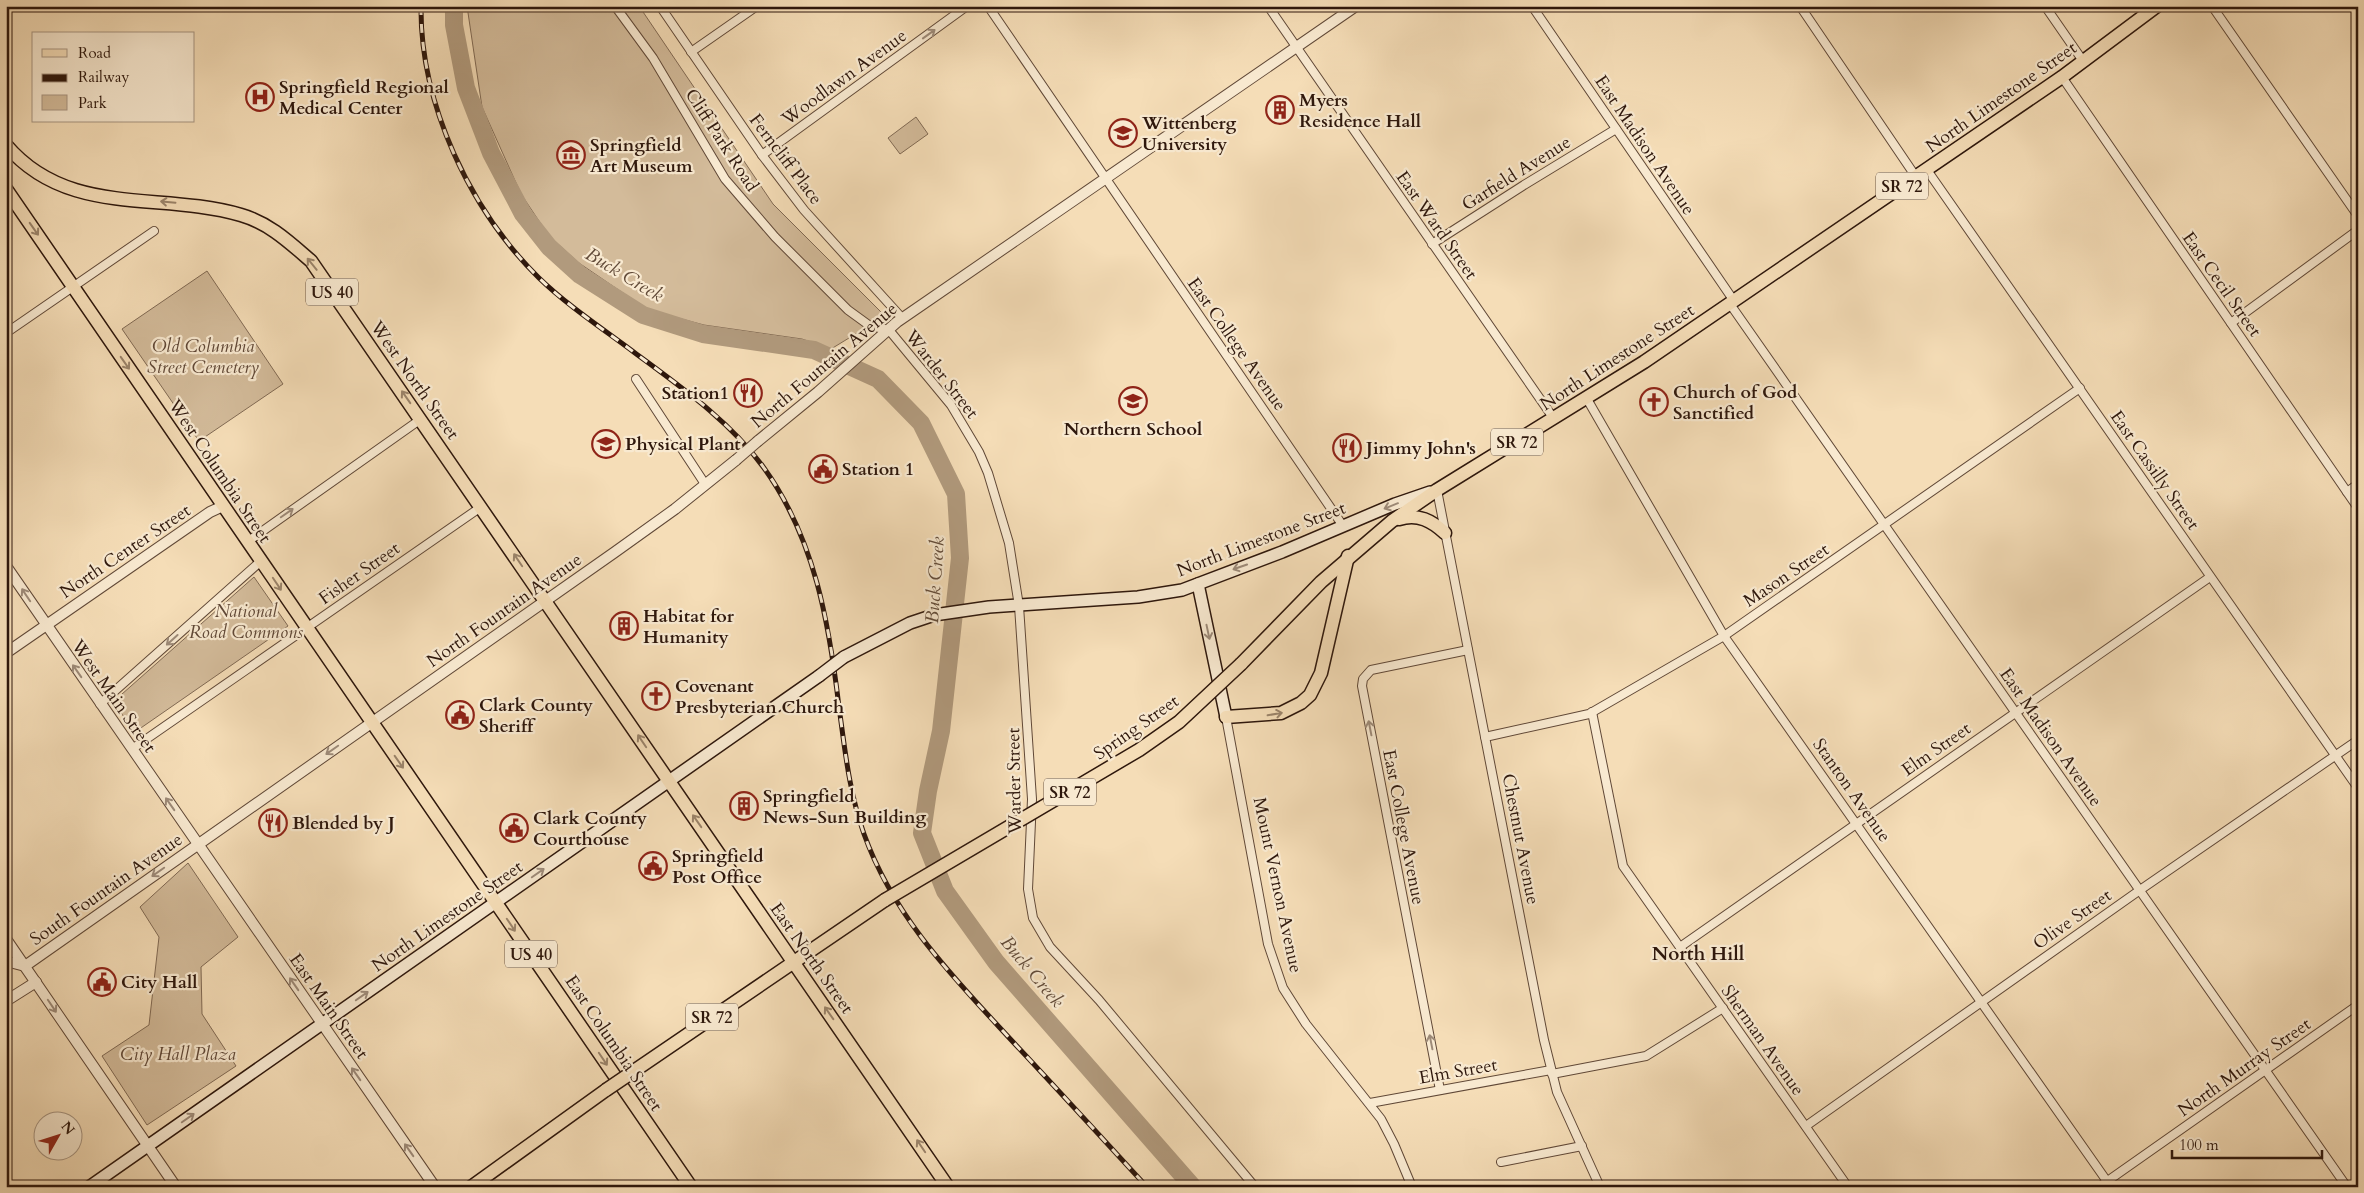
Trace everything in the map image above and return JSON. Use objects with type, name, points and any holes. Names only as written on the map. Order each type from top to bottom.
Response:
[{"type":"main road","name":"North Limestone Street","points":[[88,1187],[496,903],[844,657],[912,622],[934,614],[989,607],[1138,597],[1182,590],[1437,490],[1587,399],[1732,302],[2062,77],[2157,6]]},
{"type":"main road","name":"West North Street","points":[[6,144],[35,172],[60,185],[87,194],[118,199],[192,204],[242,215],[274,229],[311,261],[422,419],[545,600]]},
{"type":"main road","name":"West Columbia Street","points":[[6,189],[372,722]]},
{"type":"main road","name":"Spring Street","points":[[793,962],[885,900],[1139,750],[1178,722],[1241,664],[1348,556],[1392,521],[1437,490]]},
{"type":"main road","points":[[1392,521],[1408,516],[1421,517],[1437,525],[1445,533]]},
{"type":"main road","points":[[1226,717],[1281,713],[1302,703],[1310,695],[1321,673],[1348,556]]},
{"type":"main road","name":"Mount Vernon Avenue","points":[[1198,584],[1226,717]]},
{"type":"main road","name":"East North Street","points":[[545,600],[948,1187]]},
{"type":"main road","name":"East Columbia Street","points":[[372,722],[691,1187]]},
{"type":"main road","name":"SR 72","points":[[471,1187],[606,1090],[793,962]]},
{"type":"street","name":"Cliff Park Road","points":[[615,6],[653,58],[737,196],[792,256],[848,310],[870,326],[889,330]]},
{"type":"street","name":"Ferncliff Place","points":[[660,6],[762,155],[804,210],[902,318]]},
{"type":"street","points":[[691,52],[757,6]]},
{"type":"street","name":"Woodlawn Avenue","points":[[762,155],[967,6]]},
{"type":"street","name":"East College Avenue","points":[[988,6],[1343,526]]},
{"type":"street","name":"East Ward Street","points":[[1268,6],[1554,419]]},
{"type":"street","name":"North Fountain Avenue","points":[[197,844],[667,515],[818,392],[902,318],[1356,6]]},
{"type":"street","name":"East Madison Avenue","points":[[1532,6],[1732,302],[2347,1187]]},
{"type":"street","name":"East Cassilly Street","points":[[1800,6],[2080,388],[2358,788]]},
{"type":"street","points":[[2045,6],[2082,62]]},
{"type":"street","points":[[2212,6],[2358,216]]},
{"type":"street","name":"East Cecil Street","points":[[2062,77],[2358,508]]},
{"type":"street","name":"Garfield Avenue","points":[[1432,244],[1524,184],[1616,129]]},
{"type":"street","points":[[2231,323],[2358,230]]},
{"type":"street","points":[[6,333],[154,231]]},
{"type":"street","name":"Warder Street","points":[[889,330],[951,405],[979,452],[994,490],[1009,543],[1020,606],[1032,799],[1028,889],[1033,918],[1050,947],[1099,1000],[1255,1187]]},
{"type":"street","points":[[636,380],[705,484]]},
{"type":"street","name":"Mason Street","points":[[1485,737],[1592,712],[1724,636],[1886,525],[2080,388]]},
{"type":"street","name":"Stanton Avenue","points":[[1587,399],[1724,636],[2109,1184]]},
{"type":"street","points":[[247,542],[422,419]]},
{"type":"street","points":[[2347,492],[2358,484]]},
{"type":"street","name":"Chestnut Avenue","points":[[1437,490],[1552,1072],[1557,1092],[1600,1187]]},
{"type":"street","name":"North Center Street","points":[[6,653],[210,512],[223,506]]},
{"type":"street","name":"Fisher Street","points":[[132,749],[481,507]]},
{"type":"street","points":[[100,704],[261,561]]},
{"type":"street","name":"West Main Street","points":[[6,566],[197,844]]},
{"type":"street","name":"Elm Street","points":[[1680,947],[2210,577]]},
{"type":"street","name":"East College Avenue","points":[[1440,1090],[1362,679],[1371,670],[1468,650]]},
{"type":"street","name":"Sherman Avenue","points":[[1592,712],[1623,866],[1848,1187]]},
{"type":"street","name":"Mount Vernon Avenue","points":[[1226,717],[1268,944],[1275,969],[1290,1002],[1370,1102],[1394,1144],[1412,1187]]},
{"type":"street","name":"Olive Street","points":[[1806,1126],[2140,890],[2358,740]]},
{"type":"street","name":"South Fountain Avenue","points":[[6,961],[25,966],[197,844]]},
{"type":"street","name":"East Main Street","points":[[197,844],[434,1187]]},
{"type":"street","points":[[6,939],[176,1187]]},
{"type":"street","points":[[6,982],[6,992]]},
{"type":"street","points":[[6,1001],[36,982]]},
{"type":"street","name":"North Murray Street","points":[[2099,1187],[2109,1184],[2265,1070],[2358,1005]]},
{"type":"street","name":"Elm Street","points":[[1370,1102],[1646,1056],[1723,1008]]},
{"type":"street","points":[[1502,1162],[1582,1146]]},
{"type":"green space","points":[[467,6],[639,6],[773,204],[885,316],[831,349],[802,339],[704,325],[648,310],[579,263],[549,236],[521,194],[482,107]]},
{"type":"green space","points":[[916,117],[928,134],[900,154],[888,138]]},
{"type":"green space","name":"Old Columbia Street Cemetery","points":[[207,271],[283,384],[199,441],[122,329]]},
{"type":"green space","name":"National Road Commons","points":[[254,577],[288,626],[135,732],[113,702]]},
{"type":"green space","name":"City Hall Plaza","points":[[188,863],[238,937],[201,967],[202,1014],[236,1066],[147,1125],[102,1056],[149,1025],[159,937],[140,907]]},
{"type":"waterway","name":"Buck Creek","points":[[454,6],[454,25],[466,88],[491,153],[523,214],[549,247],[580,275],[643,315],[703,334],[814,350],[878,379],[921,423],[956,494],[960,558],[941,731],[928,791],[922,833],[945,891],[996,962],[1193,1187]]},
{"type":"railway","points":[[421,6],[423,43],[429,80],[440,117],[454,153],[471,188],[491,221],[514,251],[550,288],[721,420],[751,451],[764,468],[796,523],[808,553],[824,613],[848,771],[859,818],[877,864],[892,893],[909,920],[949,971],[1147,1187]]},
{"type":"place","name":"Springfield Regional Medical Center","points":[[260,97]]},
{"type":"place","name":"Myers Residence Hall","points":[[1280,110]]},
{"type":"place","name":"Wittenberg University","points":[[1123,133]]},
{"type":"place","name":"Springfield Art Museum","points":[[571,155]]},
{"type":"place","name":"Station1","points":[[748,393]]},
{"type":"place","name":"Northern School","points":[[1133,401]]},
{"type":"place","name":"Church of God Sanctified","points":[[1654,402]]},
{"type":"place","name":"Physical Plant","points":[[606,444]]},
{"type":"place","name":"Jimmy John's","points":[[1347,448]]},
{"type":"place","name":"Station 1","points":[[823,469]]},
{"type":"place","name":"Habitat for Humanity","points":[[624,626]]},
{"type":"place","name":"Covenant Presbyterian Church","points":[[656,696]]},
{"type":"place","name":"Clark County Sheriff","points":[[460,715]]},
{"type":"place","name":"Springfield News-Sun Building","points":[[744,806]]},
{"type":"place","name":"Blended by J","points":[[273,823]]},
{"type":"place","name":"Clark County Courthouse","points":[[514,828]]},
{"type":"place","name":"Springfield Post Office","points":[[653,866]]},
{"type":"place","name":"City Hall","points":[[102,982]]},
{"type":"district","name":"North Hill","points":[[1698,953]]}]
